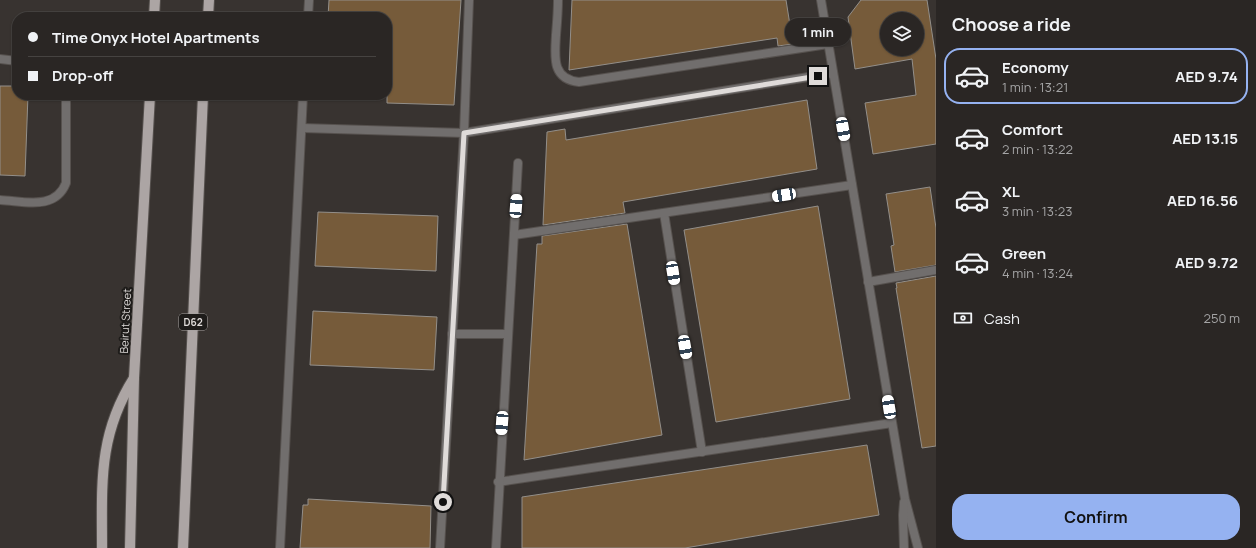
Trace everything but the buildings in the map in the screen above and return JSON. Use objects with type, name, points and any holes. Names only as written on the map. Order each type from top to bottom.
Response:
[{"type":"main road","points":[[154,12],[155,0]]},
{"type":"main road","points":[[208,12],[209,0]]},
{"type":"main road","name":"Beirut Street","points":[[130,548],[134,378],[150,100]]},
{"type":"main road","name":"D62","points":[[183,548],[203,100]]},
{"type":"main road","points":[[102,548],[103,471],[105,449],[118,407],[134,378]]},
{"type":"street","points":[[308,12],[309,0]]},
{"type":"street","points":[[440,548],[464,133],[469,0]]},
{"type":"street","points":[[558,0],[555,62],[562,75],[573,81],[579,82],[828,44]]},
{"type":"street","points":[[821,0],[905,499],[918,548]]},
{"type":"street","points":[[0,59],[12,60]]},
{"type":"street","points":[[302,128],[464,133],[833,73]]},
{"type":"street","points":[[0,200],[48,202],[56,198],[62,191],[66,183],[66,100]]},
{"type":"street","points":[[280,548],[303,100]]},
{"type":"street","points":[[496,548],[498,482],[518,163]]},
{"type":"street","points":[[514,235],[852,185]]},
{"type":"street","points":[[664,213],[702,452]]},
{"type":"street","points":[[868,282],[936,270]]},
{"type":"street","points":[[452,334],[508,334]]},
{"type":"street","points":[[498,482],[892,423]]},
{"type":"street","points":[[904,548],[903,515],[905,499]]},
{"type":"route","points":[[443,502],[464,133],[818,76]]}]
